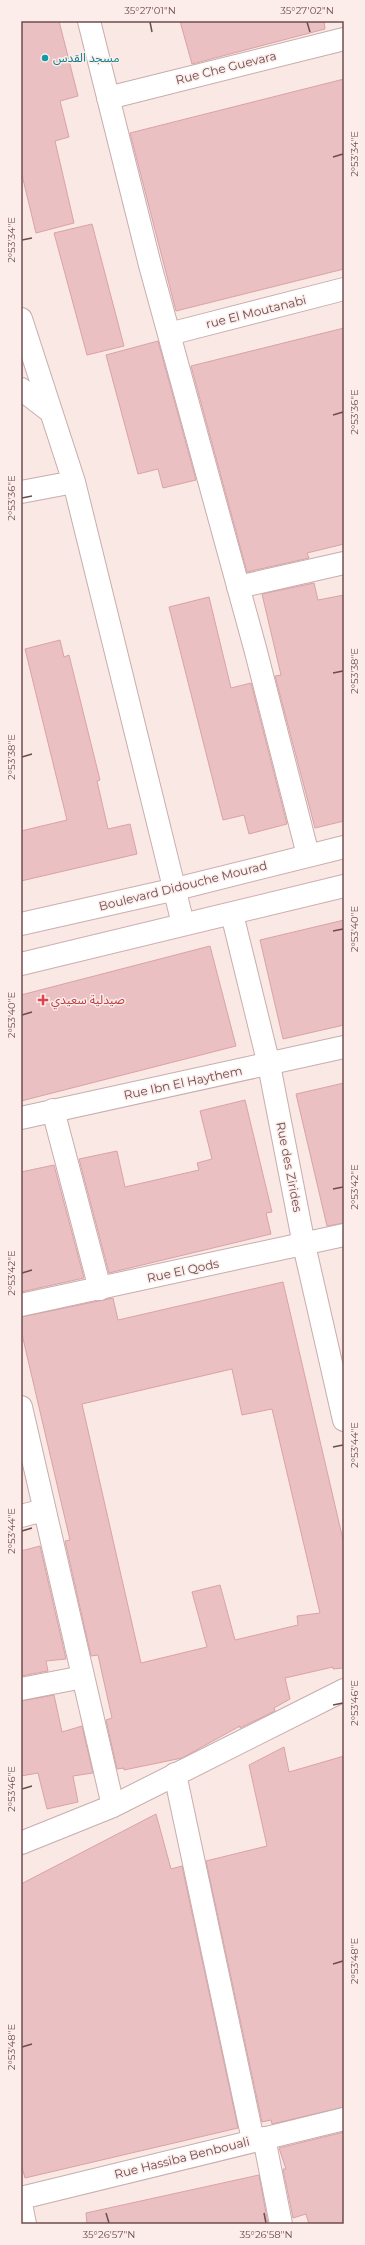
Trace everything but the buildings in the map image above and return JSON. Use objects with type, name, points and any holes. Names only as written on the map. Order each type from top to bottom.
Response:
[{"type":"street","points":[[89,21],[169,334],[238,587],[308,855]]},
{"type":"street","name":"Rue Che Guevara","points":[[108,98],[344,39]]},
{"type":"street","name":"rue El Moutanabi","points":[[169,334],[344,290]]},
{"type":"street","points":[[21,319],[74,482],[176,889],[183,924]]},
{"type":"street","points":[[21,389],[51,412]]},
{"type":"street","points":[[21,492],[74,482]]},
{"type":"street","points":[[238,587],[344,563]]},
{"type":"street","name":"Boulevard Didouche Mourad","points":[[21,924],[176,889],[344,847]]},
{"type":"street","points":[[21,964],[344,886]]},
{"type":"street","name":"Rue des Zirides","points":[[232,914],[269,1065],[304,1246],[344,1420]]},
{"type":"street","name":"Rue Ibn El Haythem","points":[[21,1118],[269,1065],[344,1047]]},
{"type":"street","points":[[53,1110],[100,1289]]},
{"type":"street","name":"Rue El Qods","points":[[21,1305],[304,1246],[344,1235]]},
{"type":"street","points":[[21,1407],[113,1806]]},
{"type":"street","points":[[21,1516],[44,1510]]},
{"type":"street","points":[[21,1689],[83,1677]]},
{"type":"street","points":[[21,1843],[113,1806],[344,1690]]},
{"type":"street","points":[[175,1774],[259,2139],[281,2224]]},
{"type":"street","name":"Rue Hassiba Benbouali","points":[[21,2198],[344,2119]]},
{"type":"street","points":[[21,2204],[25,2224]]},
{"type":"place","name":"مسجد القدس","points":[[45,58]]},
{"type":"place","name":"صيدلية سعيدي","points":[[43,1000]]}]
